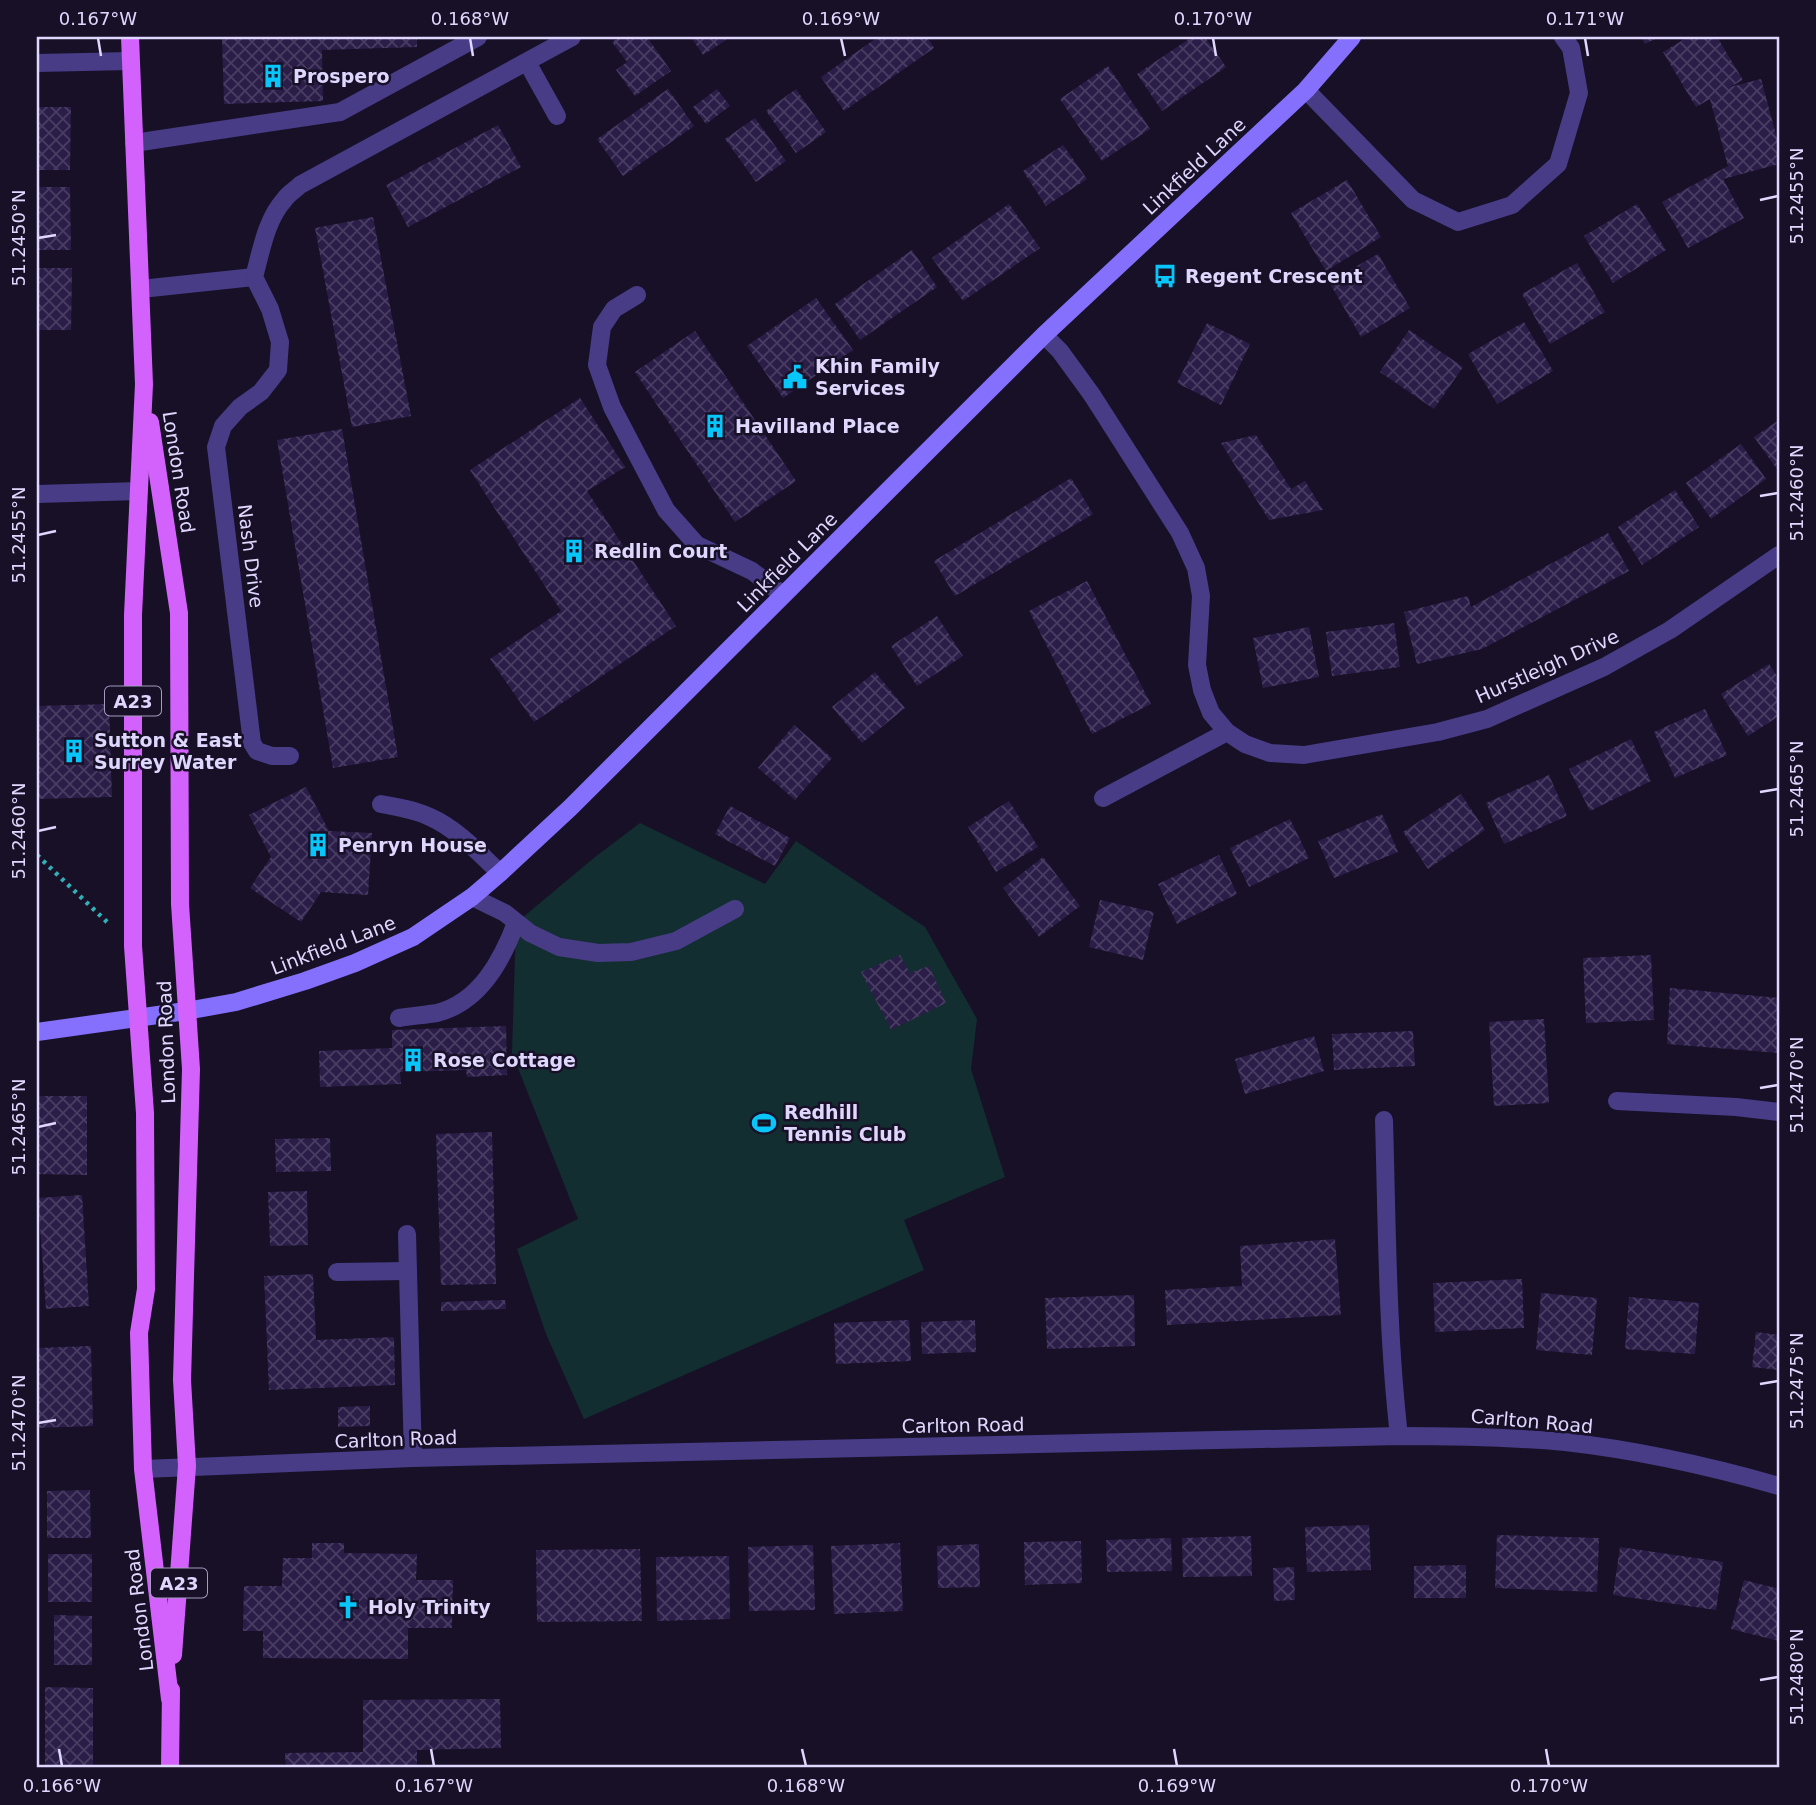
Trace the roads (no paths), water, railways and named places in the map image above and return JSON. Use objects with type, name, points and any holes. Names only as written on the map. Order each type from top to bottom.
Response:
[{"type":"main road","name":"London Road","points":[[130,37],[144,384],[133,615],[133,946],[145,1103],[146,1289],[139,1333],[143,1469],[170,1699]]},
{"type":"main road","name":"London Road","points":[[144,384],[179,613],[180,904],[191,1069],[182,1380],[187,1466],[170,1699],[170,1768]]},
{"type":"street","points":[[134,143],[340,112],[478,37]]},
{"type":"street","points":[[142,289],[254,277],[275,211],[284,198],[300,185],[572,37]]},
{"type":"street","name":"Linkfield Lane","points":[[37,1032],[236,1002],[305,981],[355,963],[413,937],[472,897],[570,808],[1044,335],[1306,90],[1352,37]]},
{"type":"street","points":[[1306,90],[1413,200],[1458,222],[1512,205],[1558,164],[1579,93],[1571,48],[1563,37]]},
{"type":"street","points":[[37,63],[130,61]]},
{"type":"street","points":[[527,62],[557,116]]},
{"type":"street","name":"Nash Drive","points":[[254,277],[270,309],[280,342],[278,370],[261,392],[240,407],[223,426],[216,447],[252,743],[257,751],[272,756],[290,756]]},
{"type":"street","points":[[637,295],[614,309],[602,327],[597,365],[612,407],[666,510],[697,545],[752,570],[783,595]]},
{"type":"street","name":"Hurstleigh Drive","points":[[1044,335],[1060,351],[1092,395],[1180,533],[1196,568],[1201,596],[1197,665],[1202,690],[1211,713],[1227,732],[1245,744],[1270,753],[1304,755],[1438,732],[1487,719],[1604,667],[1670,630],[1779,555]]},
{"type":"street","points":[[37,494],[139,491]]},
{"type":"street","points":[[1103,798],[1227,732]]},
{"type":"street","points":[[381,804],[431,817],[450,828],[500,873]]},
{"type":"street","points":[[472,897],[505,914],[530,933],[559,947],[598,953],[631,952],[676,941],[735,909]]},
{"type":"street","points":[[399,1018],[438,1012],[472,994],[493,971],[516,923]]},
{"type":"street","points":[[1617,1101],[1779,1112]]},
{"type":"street","points":[[1384,1120],[1389,1306],[1399,1436]]},
{"type":"street","points":[[407,1234],[413,1458]]},
{"type":"street","points":[[338,1272],[408,1271]]},
{"type":"street","name":"Carlton Road","points":[[143,1469],[413,1458],[1399,1436],[1566,1442],[1662,1457],[1779,1486]]},
{"type":"place","name":"Prospero","points":[[273,76]]},
{"type":"place","name":"Regent Crescent","points":[[1165,276]]},
{"type":"place","name":"Khin Family Services","points":[[795,377]]},
{"type":"place","name":"Havilland Place","points":[[715,426]]},
{"type":"place","name":"Redlin Court","points":[[574,551]]},
{"type":"place","name":"Sutton & East Surrey Water","points":[[74,751]]},
{"type":"place","name":"Penryn House","points":[[318,845]]},
{"type":"place","name":"Rose Cottage","points":[[413,1060]]},
{"type":"place","name":"Redhill Tennis Club","points":[[764,1123]]},
{"type":"place","name":"Holy Trinity","points":[[348,1607]]}]
